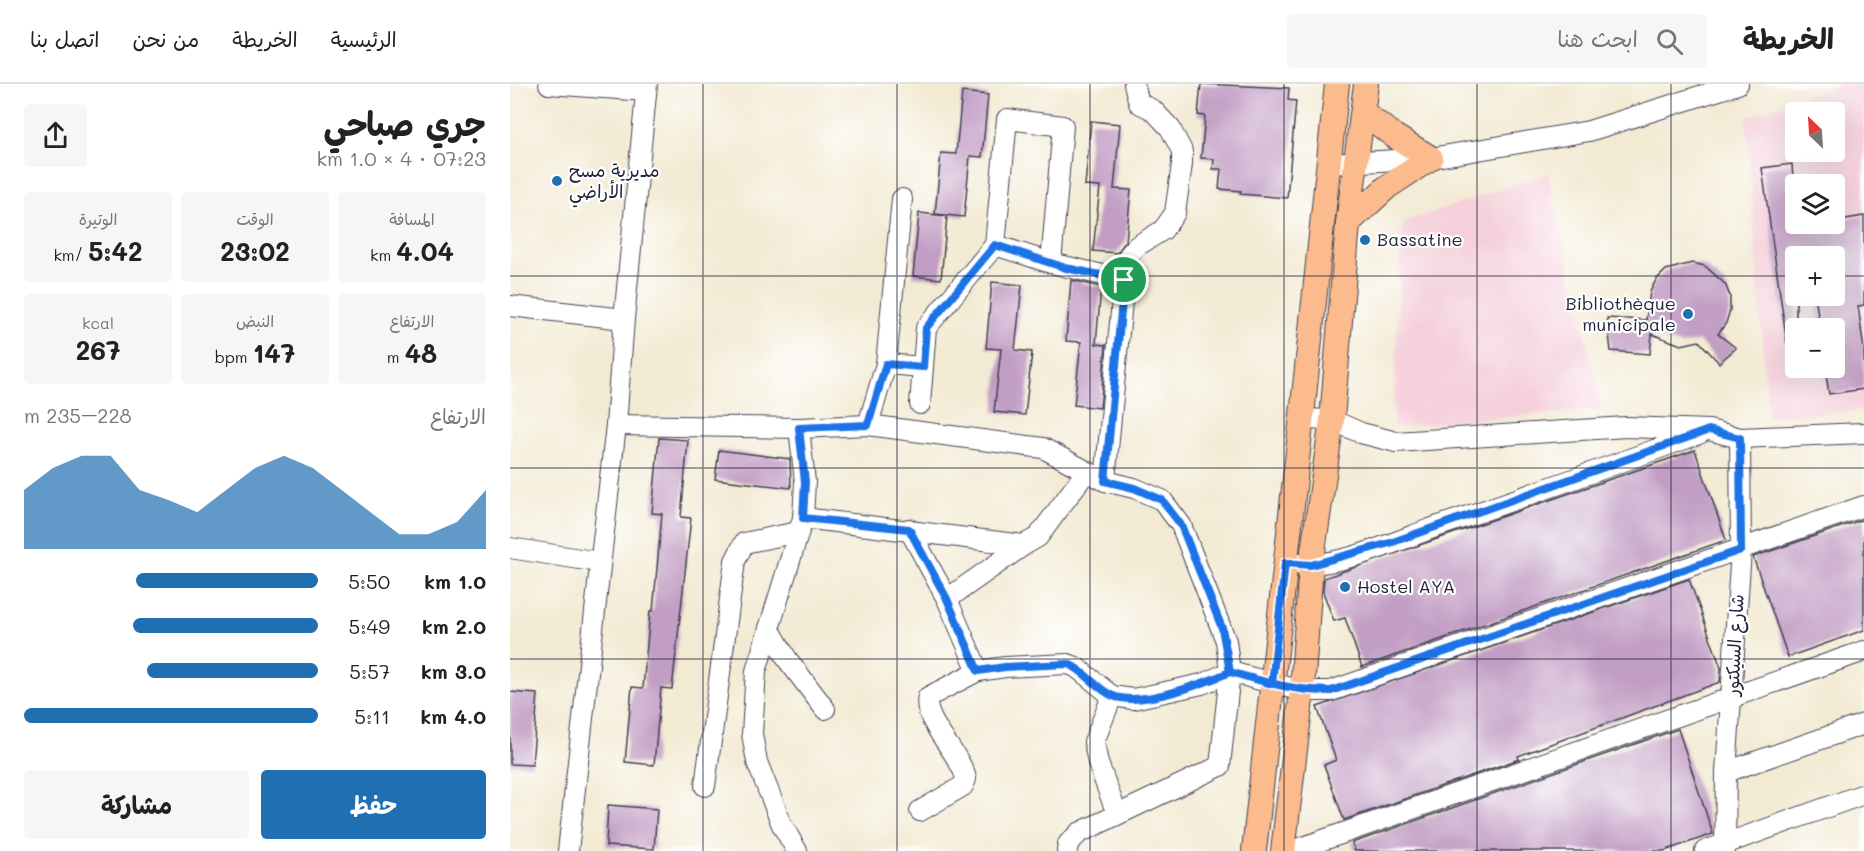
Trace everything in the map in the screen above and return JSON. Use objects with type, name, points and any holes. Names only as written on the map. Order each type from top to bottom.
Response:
[{"type":"main road","points":[[1254,851],[1303,419],[1337,84]]},
{"type":"main road","points":[[1283,851],[1302,691],[1311,565],[1332,420],[1348,223],[1358,164],[1366,84]]},
{"type":"main road","points":[[1348,223],[1392,183],[1431,158],[1394,136],[1364,113]]},
{"type":"street","points":[[549,84],[647,88],[616,424],[568,851]]},
{"type":"street","points":[[1105,481],[1124,280],[1129,255],[1137,246],[1163,230],[1175,213],[1182,164],[1182,151],[1170,128],[1153,110],[1139,103],[1134,84]]},
{"type":"street","points":[[1329,164],[1431,158],[1589,131],[1737,84]]},
{"type":"street","points":[[920,404],[926,328],[995,245],[1007,119],[1063,126],[1051,263]]},
{"type":"street","points":[[868,425],[886,364],[902,199]]},
{"type":"street","points":[[995,245],[1051,263],[1124,280]]},
{"type":"street","points":[[510,306],[624,320]]},
{"type":"street","points":[[886,364],[923,367]]},
{"type":"street","points":[[1303,419],[1332,420],[1361,433],[1396,442],[1626,427],[1709,430],[1740,438],[1864,433]]},
{"type":"street","points":[[616,424],[799,428],[868,425],[1043,448],[1105,481],[1134,488],[1162,500],[1181,525],[1222,628],[1230,672],[1220,766],[1073,837],[1067,851]]},
{"type":"street","points":[[797,851],[782,825],[757,762],[752,734],[756,671],[801,525],[805,482],[799,428]]},
{"type":"street","points":[[1285,563],[1311,565],[1390,543],[1709,430]]},
{"type":"street","name":"شارع السيكتور","points":[[1725,847],[1726,772],[1741,550],[1740,438]]},
{"type":"street","points":[[947,599],[1038,537],[1086,472]]},
{"type":"street","points":[[920,811],[963,786],[966,779],[933,720],[927,706],[928,697],[978,671],[1005,667],[1068,664],[1076,667],[1112,696],[1133,699],[1202,684],[1230,672],[1302,691],[1331,691],[1864,506]]},
{"type":"street","points":[[705,786],[735,561],[744,543],[801,525],[909,529],[1024,545]]},
{"type":"street","points":[[909,529],[947,599],[978,671]]},
{"type":"street","points":[[510,548],[599,562]]},
{"type":"street","points":[[769,628],[787,659],[825,709]]},
{"type":"street","points":[[1292,851],[1864,651]]},
{"type":"street","points":[[1112,696],[1094,742],[1098,764],[1117,814]]},
{"type":"street","points":[[1726,772],[1864,724]]},
{"type":"street","points":[[1705,851],[1725,847],[1864,794]]},
{"type":"shaded area","points":[[1841,84],[1864,84],[1864,410],[1768,417],[1746,117],[1785,103],[1785,162],[1845,162],[1845,102],[1789,102]]},
{"type":"shaded area","points":[[1548,173],[1602,409],[1393,427],[1402,223]]},
{"type":"building","points":[[1201,84],[1289,88],[1288,100],[1296,101],[1287,198],[1240,194],[1241,191],[1219,189],[1221,169],[1213,169],[1214,159],[1201,158],[1205,116],[1198,115]]},
{"type":"building","points":[[962,92],[988,95],[982,157],[970,156],[964,217],[935,214],[941,153],[956,154]]},
{"type":"building","points":[[1091,121],[1120,124],[1114,189],[1131,190],[1126,241],[1117,253],[1093,251],[1100,187],[1085,186]]},
{"type":"building","points":[[1792,164],[1793,174],[1785,174],[1785,234],[1845,234],[1845,219],[1864,216],[1864,305],[1858,306],[1864,350],[1864,389],[1829,394],[1827,378],[1845,378],[1845,318],[1818,318],[1817,306],[1845,306],[1845,246],[1785,246],[1785,306],[1796,306],[1796,318],[1785,318],[1785,329],[1762,168]]},
{"type":"building","points":[[919,213],[947,216],[941,279],[913,276]]},
{"type":"building","name":"Bibliothèque municipale","points":[[1692,263],[1705,266],[1725,284],[1730,296],[1730,310],[1726,323],[1718,334],[1736,348],[1719,363],[1699,341],[1681,345],[1652,334],[1650,354],[1611,351],[1607,318],[1646,320],[1650,292],[1656,280],[1666,270]]},
{"type":"building","points":[[1071,280],[1101,287],[1096,344],[1106,345],[1100,408],[1074,405],[1081,342],[1066,341]]},
{"type":"building","points":[[992,282],[1022,285],[1015,350],[1032,352],[1025,415],[994,412],[1001,349],[986,348]]},
{"type":"building","points":[[659,438],[688,440],[681,517],[691,518],[672,689],[661,688],[654,765],[625,762],[632,687],[643,688],[650,611],[653,611],[662,514],[652,513]]},
{"type":"building","points":[[719,450],[790,459],[791,488],[715,479]]},
{"type":"building","points":[[1695,450],[1726,540],[1362,667],[1345,618],[1334,621],[1323,592],[1324,578]]},
{"type":"building","points":[[1864,519],[1864,630],[1788,657],[1753,557]]},
{"type":"building","points":[[1689,579],[1721,668],[1720,682],[1518,756],[1519,759],[1344,820],[1324,765],[1336,760],[1317,707]]},
{"type":"building","points":[[510,692],[538,694],[532,765],[510,764]]},
{"type":"building","points":[[1678,729],[1713,834],[1664,851],[1355,851],[1352,843]]},
{"type":"building","points":[[608,805],[657,809],[654,849],[606,846]]},
{"type":"place","name":"مديرية مسح الأراضي","points":[[557,181]]},
{"type":"place","name":"Bassatine","points":[[1365,240]]},
{"type":"place","name":"Bibliothèque municipale","points":[[1688,314]]},
{"type":"place","name":"Hostel AYA","points":[[1345,587]]},
{"type":"route","points":[[1124,280],[1066,268],[995,245],[926,328],[923,367],[886,364],[868,425],[799,428],[805,482],[803,518],[909,529],[947,599],[978,671],[1005,667],[1068,664],[1076,667],[1112,696],[1133,699],[1202,684],[1230,672],[1272,684],[1302,691],[1331,691],[1741,550],[1740,438],[1709,430],[1555,487],[1336,560],[1311,565],[1285,563],[1272,684],[1230,672],[1222,628],[1181,525],[1162,500],[1134,488],[1105,481],[1124,280]]}]
